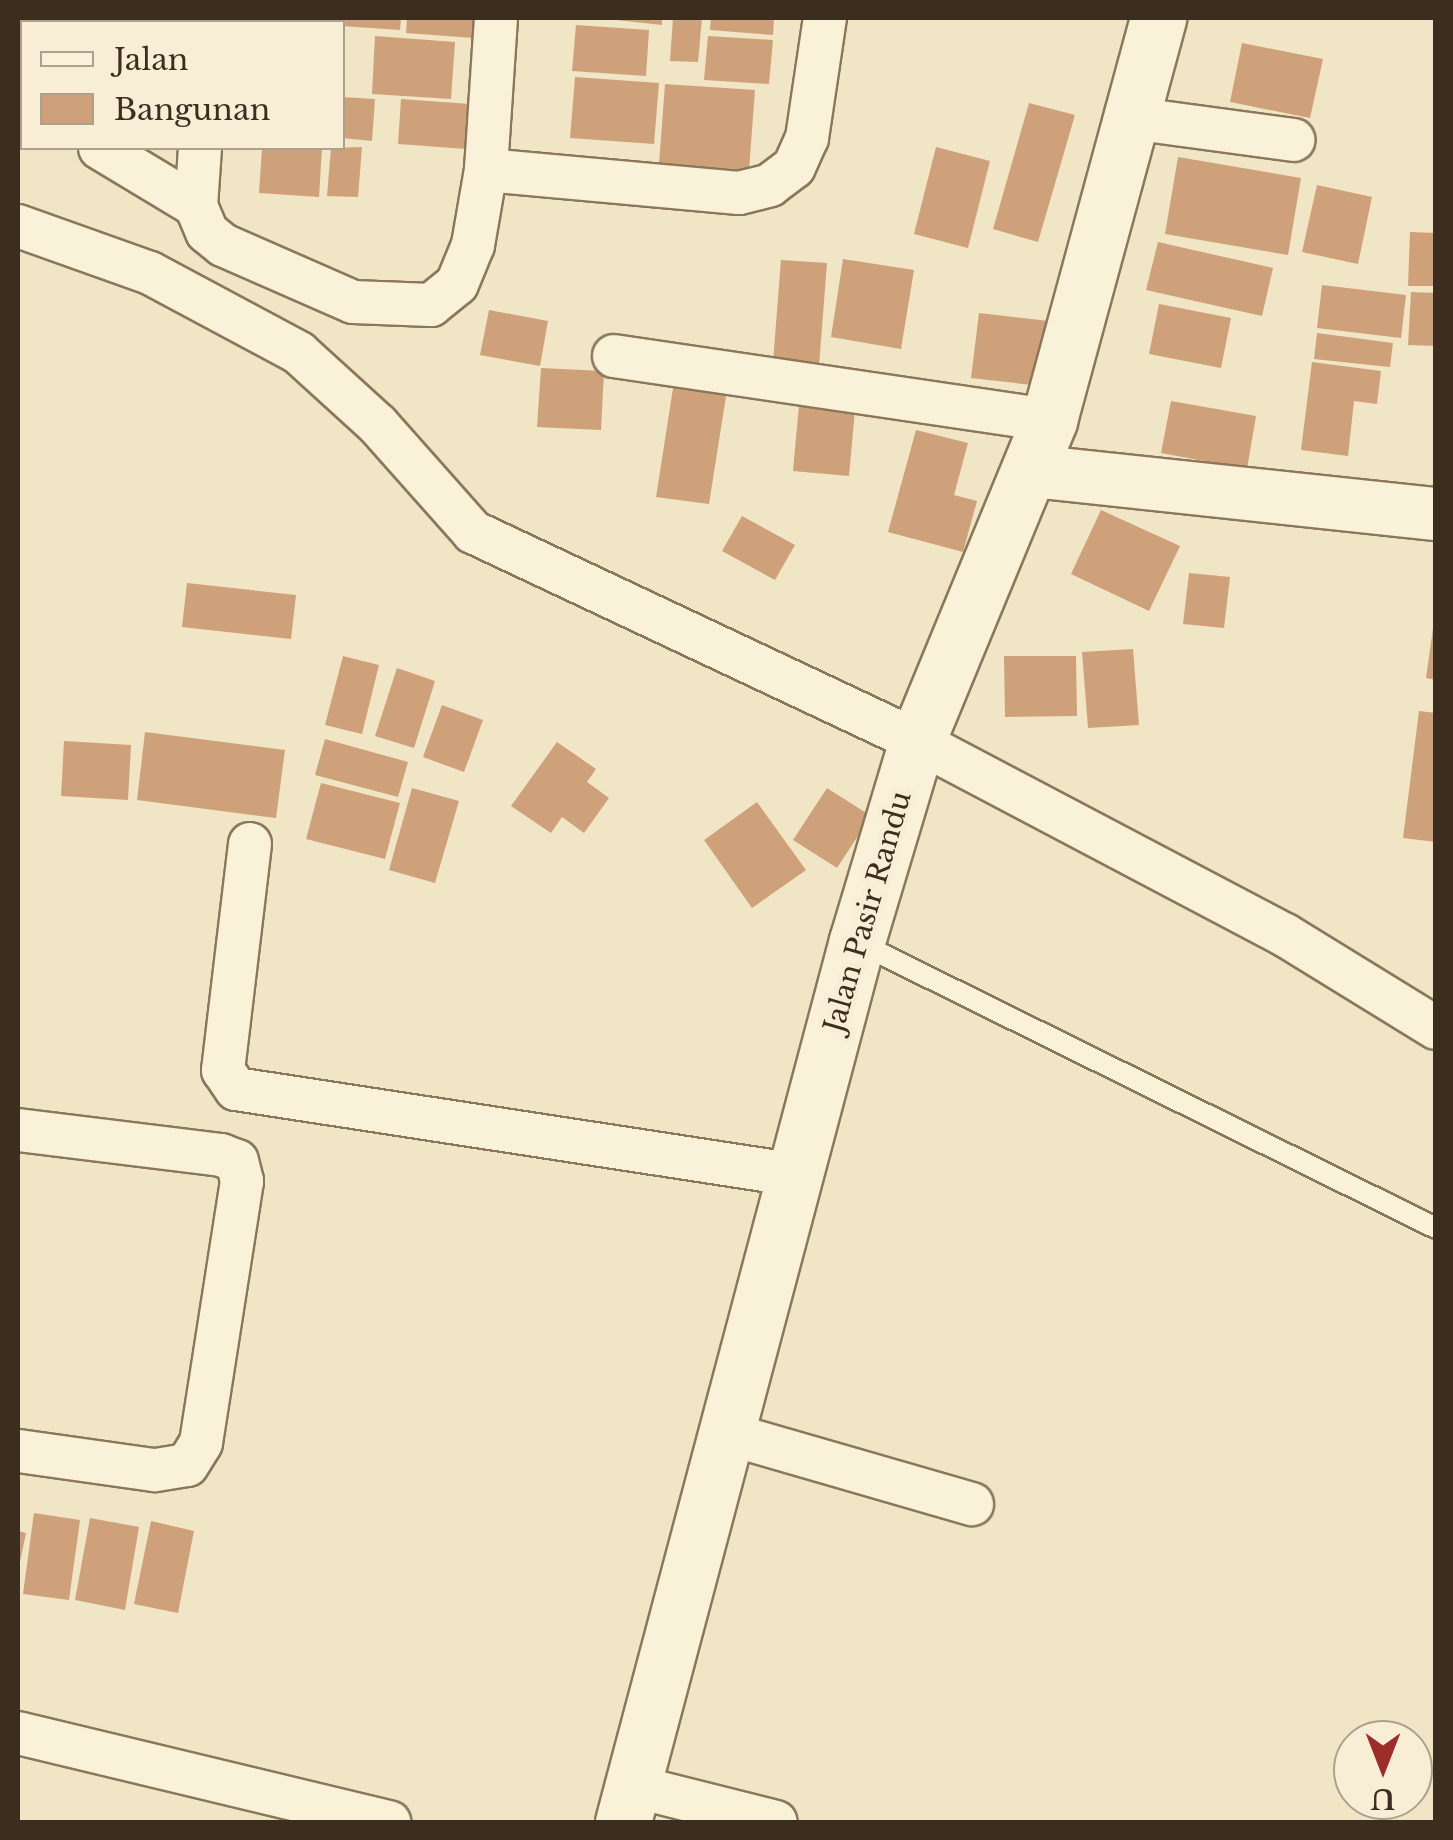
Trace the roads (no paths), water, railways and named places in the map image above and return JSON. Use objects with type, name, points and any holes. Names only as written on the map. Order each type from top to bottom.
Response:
[{"type":"main road","name":"Jalan Pasir Randu","points":[[628,1804],[729,1434],[856,941],[916,741],[1032,471],[1049,420],[1158,18]]},
{"type":"street","points":[[200,150],[196,206],[208,232],[222,245],[352,302],[431,304],[458,284],[473,245],[486,170],[496,18]]},
{"type":"street","points":[[486,170],[739,193],[770,185],[794,167],[807,138],[825,18]]},
{"type":"street","points":[[1131,118],[1294,140]]},
{"type":"street","points":[[103,150],[196,206]]},
{"type":"street","points":[[18,226],[150,274],[299,353],[378,424],[467,529],[916,741],[1285,935],[1436,1028]]},
{"type":"street","points":[[614,356],[1049,420]]},
{"type":"street","points":[[1032,471],[1436,514]]},
{"type":"street","points":[[250,844],[222,1070],[236,1088],[797,1175]]},
{"type":"street","points":[[18,1130],[221,1155],[237,1162],[242,1181],[200,1443],[187,1464],[154,1470],[18,1451]]},
{"type":"street","points":[[729,1434],[972,1504]]},
{"type":"street","points":[[18,1733],[390,1822]]},
{"type":"street","points":[[628,1804],[776,1822]]},
{"type":"lane","points":[[856,941],[1436,1228]]}]
